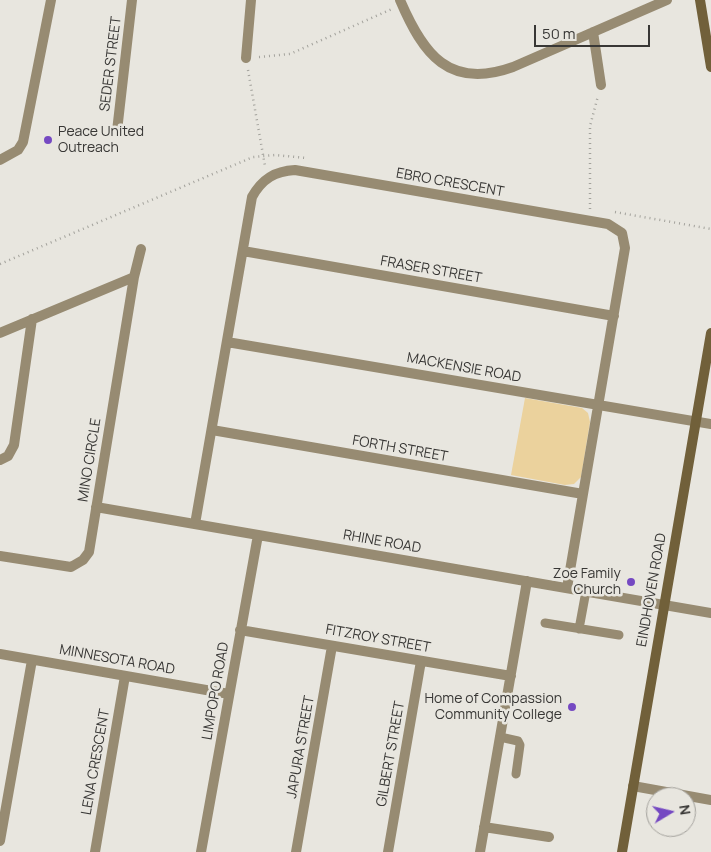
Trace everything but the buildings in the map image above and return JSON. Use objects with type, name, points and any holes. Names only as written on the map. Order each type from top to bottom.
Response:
[{"type":"street","points":[[0,160],[18,150],[23,142],[51,0]]},
{"type":"street","name":"SEDER STREET","points":[[117,131],[132,0]]},
{"type":"street","points":[[246,58],[251,0]]},
{"type":"street","points":[[401,2],[413,28],[428,52],[441,64],[463,74],[489,75],[500,72],[667,0]]},
{"type":"street","points":[[700,0],[711,67]]},
{"type":"street","points":[[593,32],[602,84]]},
{"type":"street","name":"EBRO CRESCENT","points":[[268,177],[277,173],[295,170],[591,221],[614,226],[624,238],[625,248],[614,316],[567,588]]},
{"type":"street","points":[[195,524],[252,197],[268,177]]},
{"type":"street","name":"MINO CIRCLE","points":[[0,556],[64,567],[78,564],[88,552],[134,277],[141,249]]},
{"type":"street","name":"FRASER STREET","points":[[243,251],[614,316]]},
{"type":"street","points":[[0,333],[134,277]]},
{"type":"street","points":[[0,460],[8,456],[14,444],[32,319]]},
{"type":"street","name":"EINDHOVEN ROAD","points":[[622,852],[711,332]]},
{"type":"street","name":"MACKENSIE ROAD","points":[[227,342],[711,424]]},
{"type":"street","name":"FORTH STREET","points":[[212,430],[583,494]]},
{"type":"street","name":"RHINE ROAD","points":[[96,507],[711,613]]},
{"type":"street","name":"LIMPOPO ROAD","points":[[201,852],[258,535]]},
{"type":"street","points":[[480,852],[527,581]]},
{"type":"street","name":"FITZROY STREET","points":[[240,630],[511,676]]},
{"type":"street","name":"JAPURA STREET","points":[[296,852],[332,646]]},
{"type":"street","name":"MINNESOTA ROAD","points":[[0,654],[229,694]]},
{"type":"street","points":[[0,841],[32,660]]},
{"type":"street","name":"GILBERT STREET","points":[[388,852],[421,661]]},
{"type":"street","name":"LENA CRESCENT","points":[[95,852],[125,676]]},
{"type":"street","points":[[633,786],[711,800]]},
{"type":"street","points":[[484,827],[548,837]]},
{"type":"lane","points":[[579,628],[586,591]]},
{"type":"lane","points":[[545,623],[619,635]]},
{"type":"lane","points":[[500,737],[518,741],[520,744],[516,774]]},
{"type":"path","points":[[268,177],[246,58],[290,54],[401,2]]},
{"type":"path","points":[[591,221],[590,126],[602,84]]},
{"type":"path","points":[[0,264],[253,158],[263,156],[299,156],[308,158]]},
{"type":"path","points":[[580,205],[599,209]]},
{"type":"path","points":[[607,210],[711,229]]},
{"type":"shaded area","points":[[525,398],[582,408],[588,413],[590,422],[581,477],[574,484],[565,485],[511,475]]},
{"type":"place","name":"Peace United Outreach","points":[[48,140]]},
{"type":"place","name":"Zoe Family Church","points":[[631,582]]},
{"type":"place","name":"Home of Compassion Community College","points":[[572,707]]}]
